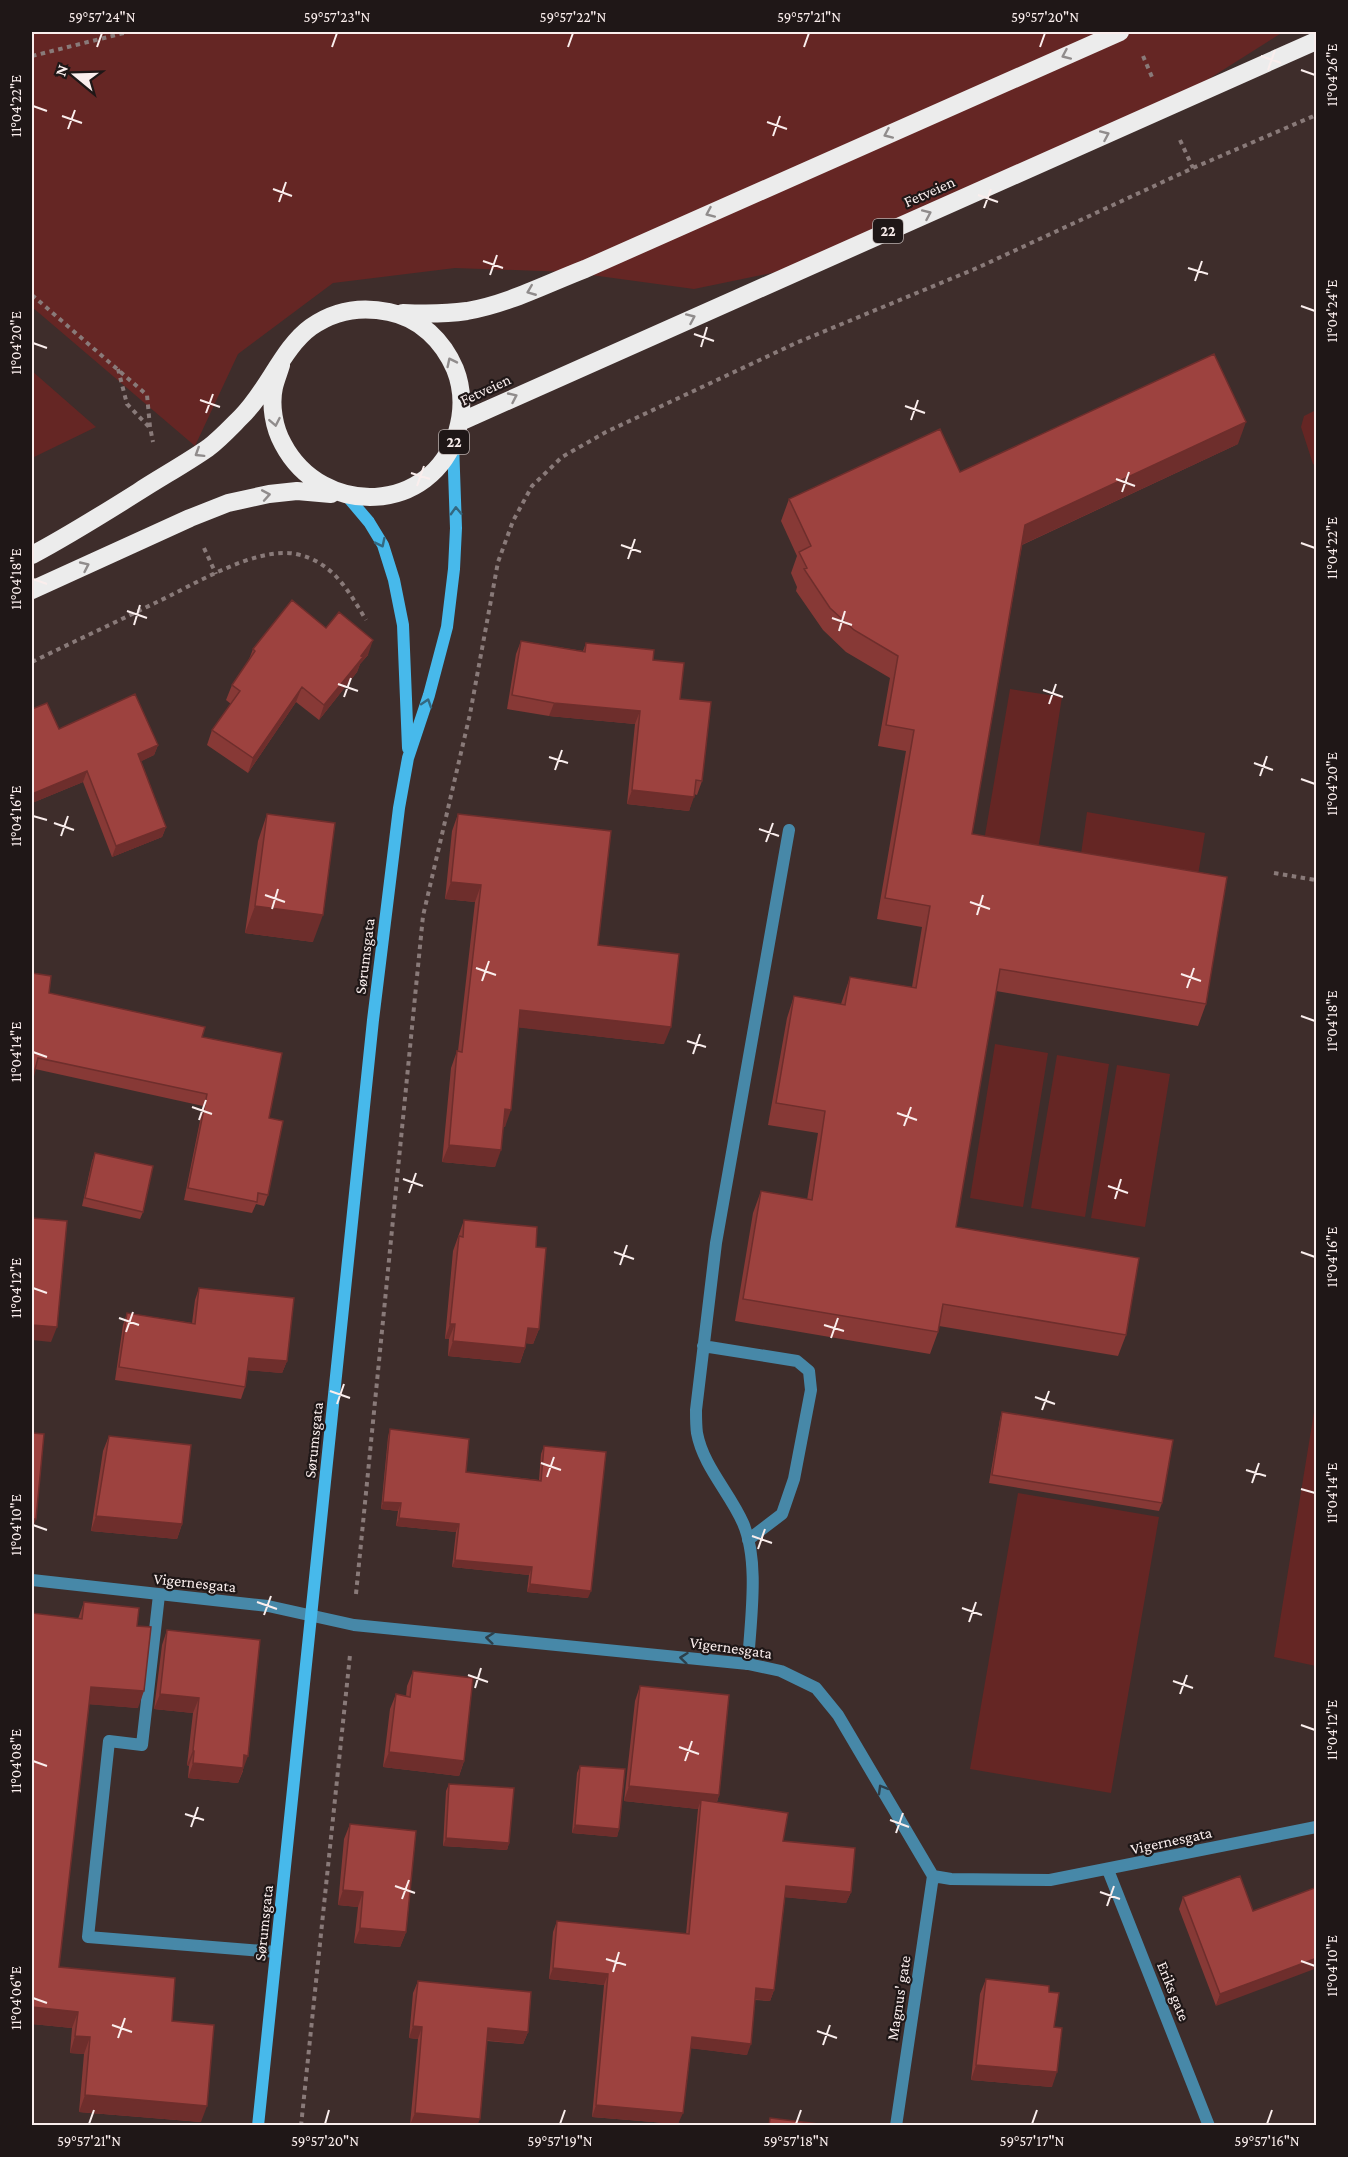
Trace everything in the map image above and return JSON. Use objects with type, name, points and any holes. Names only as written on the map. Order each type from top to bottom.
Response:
[{"type":"highway","name":"22","points":[[32,555],[67,536],[209,447],[244,415],[293,345],[309,328],[329,316],[352,309],[437,314],[506,301],[585,269],[1120,32]]},
{"type":"highway","name":"Fetveien","points":[[460,422],[1317,41]]},
{"type":"highway","name":"22","points":[[32,590],[228,503],[297,491],[368,498],[389,495],[409,488],[428,476],[442,461],[453,442],[460,422],[462,399],[458,377],[449,356],[436,338],[418,323],[398,313]]},
{"type":"highway","name":"22","points":[[281,365],[274,388],[273,412],[278,435],[289,456],[305,475],[324,488],[347,496]]},
{"type":"main road","name":"Sørumsgata","points":[[258,2126],[373,1020],[399,808],[408,758],[429,694],[447,627],[454,569],[456,528],[453,442]]},
{"type":"main road","name":"Sørumsgata","points":[[347,496],[369,522],[383,545],[394,580],[403,625],[408,758]]},
{"type":"street","points":[[748,1664],[752,1579],[748,1540],[743,1522],[704,1453],[697,1433],[696,1410],[716,1243],[789,830]]},
{"type":"street","points":[[703,1346],[797,1361],[809,1371],[811,1390],[809,1401],[794,1479],[782,1514],[748,1540]]},
{"type":"street","name":"Vigernesgata","points":[[32,1580],[268,1606],[354,1625],[748,1664],[781,1671],[816,1688],[838,1715],[933,1875],[951,1879],[1050,1880],[1317,1827]]},
{"type":"street","points":[[159,1595],[142,1745],[109,1741],[88,1937],[276,1952]]},
{"type":"street","name":"Eriks gate","points":[[1108,1870],[1209,2126]]},
{"type":"street","name":"Magnus' gate","points":[[896,2126],[933,1875]]},
{"type":"path","points":[[32,56],[128,32]]},
{"type":"path","points":[[1141,52],[1154,83]]},
{"type":"path","points":[[356,1591],[423,916],[470,714],[498,562],[513,521],[532,486],[562,457],[606,432],[796,343],[977,268],[1193,168],[1317,115]]},
{"type":"path","points":[[1177,134],[1193,168]]},
{"type":"path","points":[[32,295],[147,395],[152,439]]},
{"type":"path","points":[[117,368],[127,404],[150,427]]},
{"type":"path","points":[[202,545],[216,574]]},
{"type":"path","points":[[32,662],[237,564],[274,554],[294,554],[319,562],[340,579],[366,620]]},
{"type":"path","points":[[1274,873],[1317,880]]},
{"type":"path","points":[[302,2126],[351,1653]]},
{"type":"shaded area","points":[[32,32],[1283,32],[1204,82],[786,270],[694,289],[569,272],[455,268],[333,283],[238,354],[195,446],[32,307]]},
{"type":"shaded area","points":[[32,371],[96,427],[32,458]]},
{"type":"shaded area","points":[[1316,410],[1316,466],[1313,464],[1301,427],[1304,416]]},
{"type":"shaded area","points":[[1010,689],[1062,697],[1038,850],[984,841]]},
{"type":"shaded area","points":[[1087,812],[1205,833],[1197,881],[1080,861]]},
{"type":"shaded area","points":[[995,1044],[1048,1053],[1023,1207],[970,1198]]},
{"type":"shaded area","points":[[1057,1055],[1109,1064],[1085,1217],[1031,1208]]},
{"type":"shaded area","points":[[1117,1065],[1170,1074],[1145,1227],[1091,1218]]},
{"type":"shaded area","points":[[1316,1400],[1316,1666],[1274,1657]]},
{"type":"shaded area","points":[[1018,1493],[1159,1517],[1111,1793],[970,1769]]},
{"type":"building","points":[[1214,354],[1246,422],[1025,525],[972,834],[1227,877],[1206,1004],[1000,969],[956,1227],[1139,1258],[1126,1335],[943,1304],[938,1332],[743,1299],[761,1191],[812,1200],[825,1111],[776,1103],[794,996],[845,1005],[850,977],[916,988],[930,906],[885,898],[914,730],[886,725],[898,656],[854,630],[830,608],[804,569],[807,568],[799,552],[811,546],[789,499],[940,429],[960,472]]},
{"type":"building","points":[[292,600],[326,628],[339,612],[373,640],[361,656],[363,657],[324,705],[302,687],[253,758],[212,730],[240,691],[232,685],[255,651],[253,649]]},
{"type":"building","points":[[521,641],[585,652],[586,643],[654,650],[653,660],[684,663],[680,699],[711,702],[702,781],[696,780],[694,797],[632,790],[640,711],[554,703],[512,695]]},
{"type":"building","points":[[135,694],[158,745],[138,754],[166,827],[116,846],[87,771],[32,794],[32,709],[47,703],[59,729]]},
{"type":"building","points":[[267,814],[335,823],[323,915],[255,906]]},
{"type":"building","points":[[458,814],[611,831],[598,945],[679,954],[671,1027],[520,1010],[511,1110],[505,1109],[501,1150],[449,1145],[457,1051],[462,1052],[481,885],[451,882]]},
{"type":"building","points":[[32,973],[51,976],[49,993],[205,1027],[202,1037],[282,1053],[269,1118],[283,1121],[268,1195],[258,1193],[257,1202],[188,1188],[207,1094],[38,1058],[32,1081]]},
{"type":"building","points":[[95,1153],[153,1166],[143,1212],[85,1198]]},
{"type":"building","points":[[32,1218],[67,1221],[57,1327],[32,1325]]},
{"type":"building","points":[[464,1220],[537,1227],[536,1247],[546,1248],[539,1329],[528,1328],[525,1348],[453,1341],[455,1324],[450,1324],[459,1236],[463,1237]]},
{"type":"building","points":[[199,1288],[294,1298],[287,1361],[249,1358],[245,1387],[119,1367],[127,1313],[195,1324]]},
{"type":"building","points":[[1002,1412],[1173,1440],[1162,1503],[992,1475]]},
{"type":"building","points":[[390,1429],[469,1439],[466,1472],[541,1481],[544,1446],[606,1452],[591,1591],[530,1584],[532,1567],[455,1560],[459,1524],[399,1518],[401,1503],[383,1502]]},
{"type":"building","points":[[32,1433],[44,1434],[36,1519],[32,1519]]},
{"type":"building","points":[[109,1436],[191,1445],[182,1524],[96,1516]]},
{"type":"building","points":[[84,1602],[139,1608],[137,1626],[151,1627],[144,1691],[91,1687],[59,1967],[175,1978],[172,2021],[214,2025],[207,2106],[85,2095],[90,2037],[75,2036],[78,2012],[32,2007],[32,1613],[82,1619]]},
{"type":"building","points":[[167,1630],[260,1640],[248,1756],[244,1755],[243,1768],[193,1763],[199,1698],[160,1694]]},
{"type":"building","points":[[413,1671],[473,1678],[464,1761],[389,1752],[396,1694],[410,1697]]},
{"type":"building","points":[[640,1686],[729,1695],[719,1795],[629,1786]]},
{"type":"building","points":[[580,1766],[625,1769],[619,1829],[575,1825]]},
{"type":"building","points":[[449,1784],[514,1788],[509,1843],[446,1838]]},
{"type":"building","points":[[701,1800],[788,1813],[783,1841],[855,1848],[851,1892],[786,1886],[774,1990],[756,1988],[751,2044],[692,2037],[683,2113],[596,2105],[608,1974],[553,1968],[557,1921],[689,1934]]},
{"type":"building","points":[[350,1824],[416,1831],[406,1932],[360,1928],[363,1892],[343,1890]]},
{"type":"building","points":[[1240,1876],[1253,1911],[1317,1887],[1317,1958],[1220,1994],[1183,1897]]},
{"type":"building","points":[[986,1979],[1049,1986],[1049,1992],[1059,1993],[1054,2027],[1062,2028],[1057,2072],[976,2065]]},
{"type":"building","points":[[418,1981],[531,1992],[528,2032],[488,2028],[480,2119],[415,2113],[422,2027],[413,2026]]},
{"type":"building","points":[[770,2118],[818,2124],[818,2126],[769,2126]]}]
